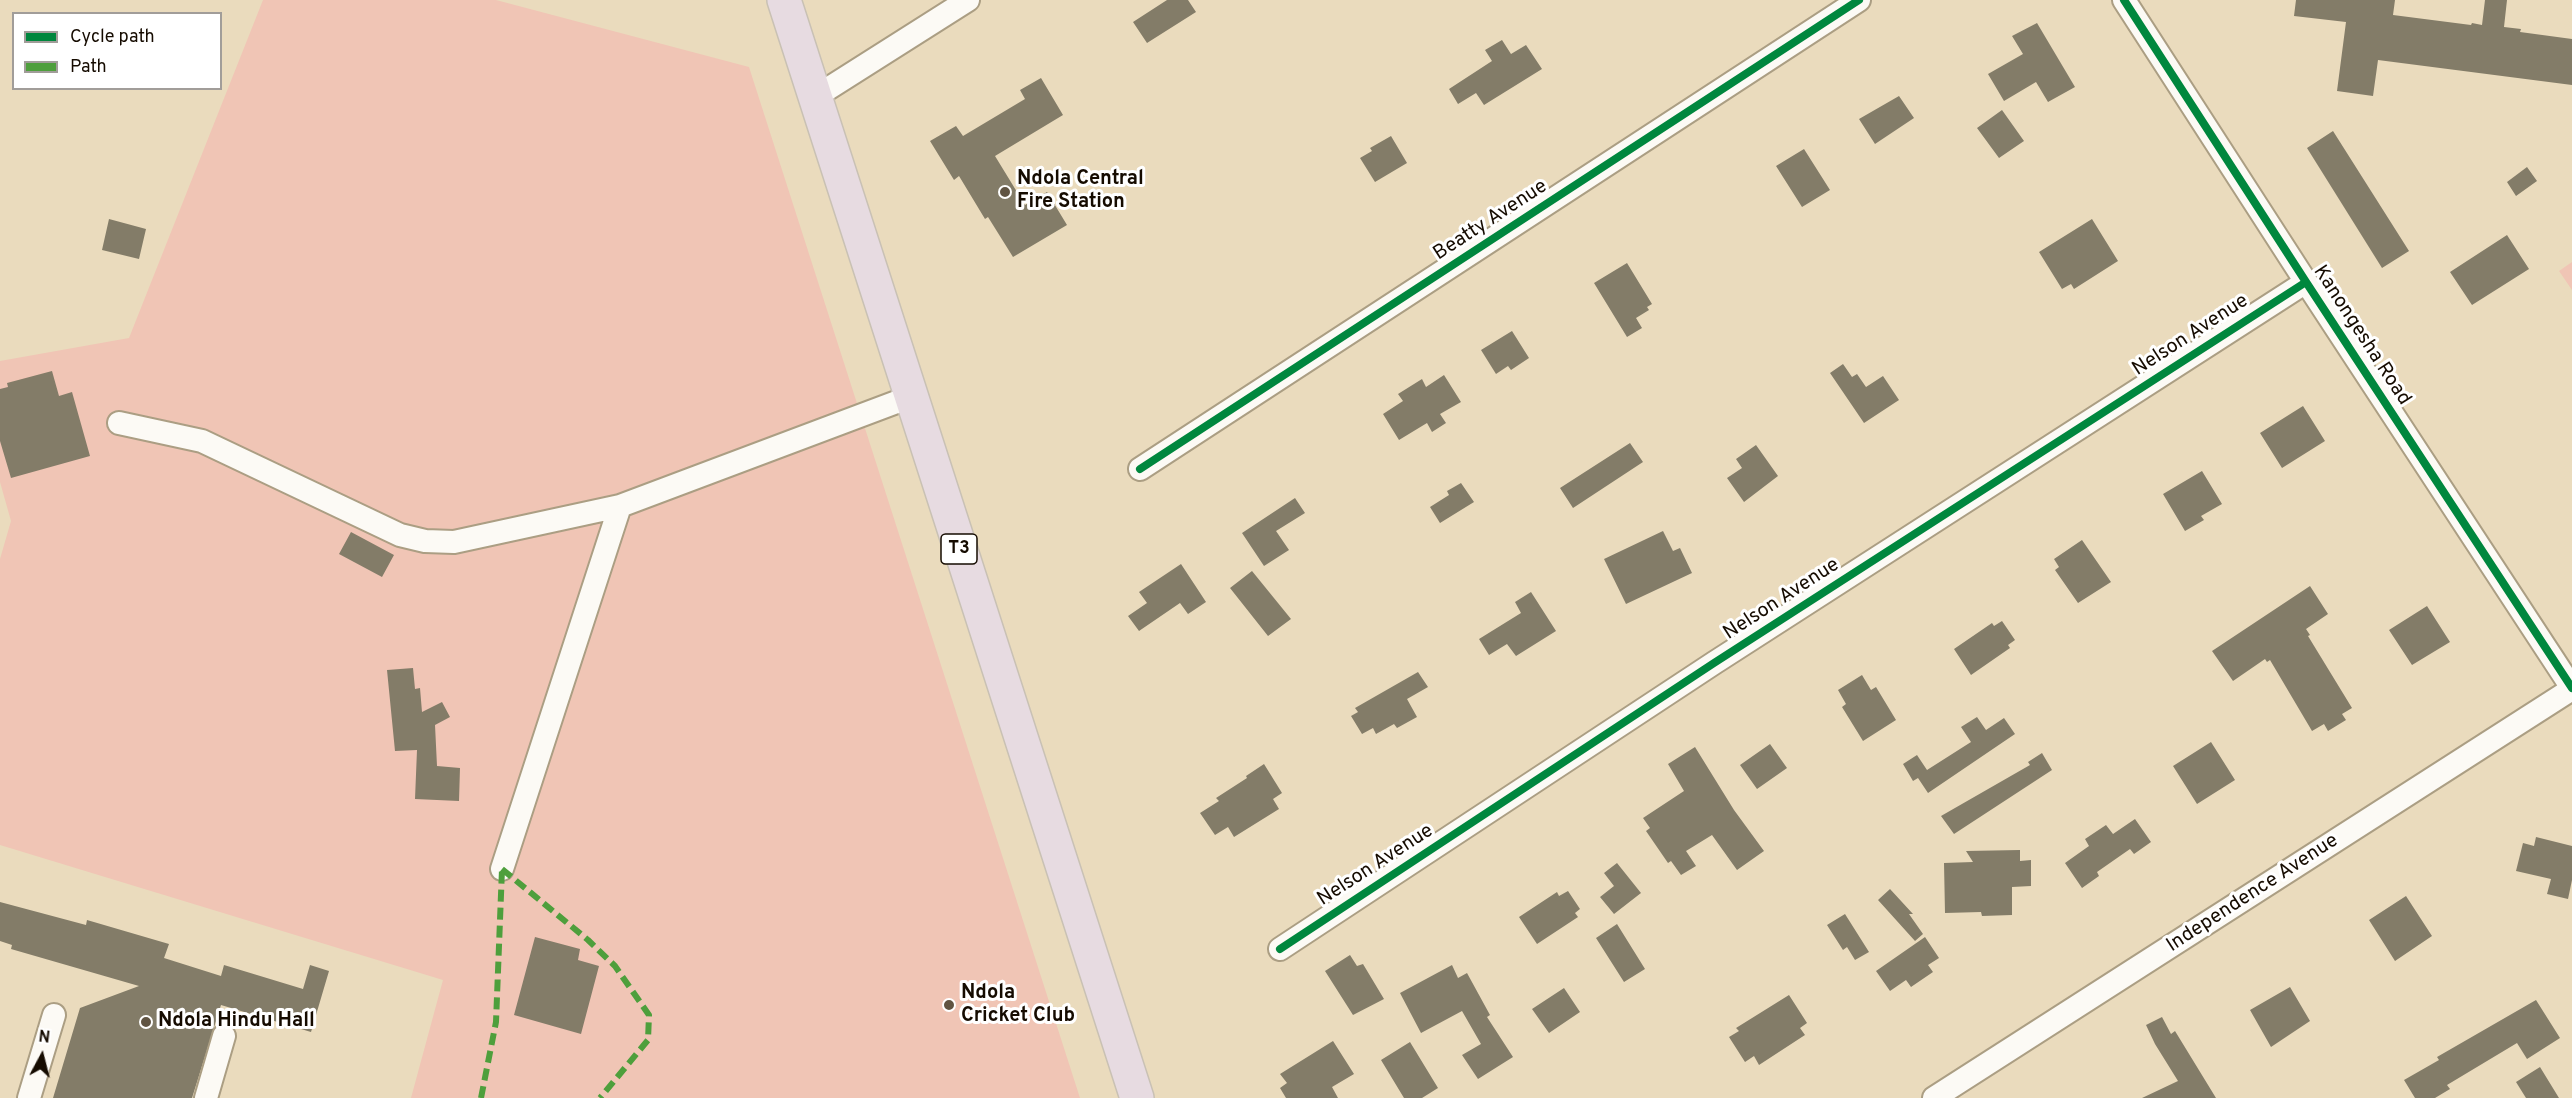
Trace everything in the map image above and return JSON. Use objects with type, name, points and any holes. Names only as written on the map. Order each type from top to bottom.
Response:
[{"type":"highway","name":"T3","points":[[784,0],[910,398],[1137,1098]]},
{"type":"street","points":[[815,97],[968,0]]},
{"type":"street","name":"Beatty Avenue","points":[[1140,469],[1859,0]]},
{"type":"street","name":"Kanongesha Road","points":[[2125,0],[2306,282],[2572,688]]},
{"type":"street","name":"Nelson Avenue","points":[[1280,950],[1734,650],[2306,282]]},
{"type":"street","points":[[119,423],[202,441],[226,450],[373,524],[400,535],[425,541],[454,542],[620,506],[910,398]]},
{"type":"street","points":[[502,869],[620,506]]},
{"type":"street","name":"Independence Avenue","points":[[1934,1098],[2572,688]]},
{"type":"street","points":[[29,1098],[54,1015]]},
{"type":"street","points":[[206,1098],[224,1036]]},
{"type":"shaded area","points":[[263,0],[496,0],[749,67],[1080,1098],[411,1098],[443,980],[0,845],[0,559],[11,521],[0,482],[0,361],[129,338]]},
{"type":"shaded area","points":[[2572,262],[2572,290],[2559,271]]},
{"type":"building","points":[[1167,0],[1188,0],[1196,12],[1147,43],[1133,22]]},
{"type":"building","points":[[2296,0],[2395,0],[2393,15],[2482,25],[2485,0],[2507,0],[2504,27],[2521,29],[2520,32],[2572,39],[2572,85],[2378,60],[2373,96],[2337,91],[2346,22],[2294,16]]},
{"type":"building","points":[[2037,23],[2075,87],[2048,102],[2036,82],[2004,101],[1988,74],[2023,54],[2012,36]]},
{"type":"building","points":[[1502,40],[1511,54],[1526,45],[1542,69],[1484,105],[1476,93],[1458,104],[1449,89],[1492,61],[1485,50]]},
{"type":"building","points":[[1041,78],[1063,115],[995,156],[1025,205],[1047,192],[1067,225],[1013,257],[988,217],[985,219],[959,176],[954,180],[930,141],[956,126],[963,136],[1025,99],[1020,90]]},
{"type":"building","points":[[1899,96],[1914,118],[1875,144],[1859,119]]},
{"type":"building","points":[[2002,110],[2024,141],[1999,158],[1977,128]]},
{"type":"building","points":[[2333,131],[2409,251],[2382,268],[2307,148]]},
{"type":"building","points":[[1391,136],[1407,163],[1375,182],[1360,158],[1372,151],[1370,148]]},
{"type":"building","points":[[1804,149],[1830,190],[1802,207],[1776,166]]},
{"type":"building","points":[[2527,167],[2537,181],[2516,196],[2507,182]]},
{"type":"building","points":[[109,219],[146,229],[139,259],[102,250]]},
{"type":"building","points":[[2092,219],[2118,261],[2074,289],[2071,284],[2062,289],[2039,252]]},
{"type":"building","points":[[2507,235],[2529,269],[2472,305],[2450,272]]},
{"type":"building","points":[[1627,263],[1652,304],[1647,307],[1649,310],[1636,318],[1642,328],[1627,337],[1594,283]]},
{"type":"building","points":[[1512,331],[1529,358],[1511,370],[1508,366],[1496,374],[1481,350]]},
{"type":"building","points":[[1843,364],[1852,377],[1857,374],[1866,387],[1883,376],[1899,400],[1864,423],[1830,373]]},
{"type":"building","points":[[52,371],[59,396],[72,392],[90,456],[11,478],[0,441],[0,389],[8,387],[7,383]]},
{"type":"building","points":[[1444,375],[1461,402],[1440,414],[1446,423],[1432,432],[1427,423],[1399,440],[1383,414],[1403,401],[1398,394],[1422,379],[1426,387]]},
{"type":"building","points":[[2303,406],[2325,441],[2282,468],[2260,433]]},
{"type":"building","points":[[1630,443],[1643,462],[1573,508],[1560,488]]},
{"type":"building","points":[[1756,445],[1778,476],[1744,502],[1727,478],[1742,468],[1736,459]]},
{"type":"building","points":[[2202,471],[2222,504],[2201,516],[2204,520],[2185,531],[2163,494]]},
{"type":"building","points":[[1461,483],[1474,502],[1440,523],[1430,507],[1449,495],[1447,491]]},
{"type":"building","points":[[1295,498],[1305,513],[1276,531],[1289,550],[1264,566],[1242,533]]},
{"type":"building","points":[[1663,531],[1673,551],[1680,548],[1692,573],[1626,604],[1604,559]]},
{"type":"building","points":[[351,532],[394,555],[382,577],[339,554]]},
{"type":"building","points":[[2082,540],[2111,582],[2078,603],[2055,570],[2059,567],[2054,559]]},
{"type":"building","points":[[1181,564],[1206,602],[1188,614],[1180,603],[1139,631],[1128,616],[1147,603],[1139,592]]},
{"type":"building","points":[[1252,571],[1291,619],[1268,636],[1230,588]]},
{"type":"building","points":[[2310,586],[2328,614],[2306,629],[2310,635],[2308,636],[2352,708],[2342,714],[2346,720],[2328,731],[2324,724],[2312,731],[2270,660],[2267,662],[2265,659],[2233,681],[2212,651]]},
{"type":"building","points":[[1531,592],[1556,631],[1516,656],[1507,644],[1489,655],[1479,639],[1521,613],[1515,602]]},
{"type":"building","points":[[2427,606],[2450,642],[2412,665],[2389,630]]},
{"type":"building","points":[[2002,621],[2015,640],[2008,645],[2010,648],[1971,675],[1954,649],[1992,623],[1994,626]]},
{"type":"building","points":[[413,668],[415,689],[420,688],[422,712],[442,702],[450,717],[435,725],[437,766],[460,768],[459,801],[415,799],[417,750],[395,751],[387,670]]},
{"type":"building","points":[[1418,672],[1428,687],[1407,699],[1417,717],[1397,728],[1394,724],[1376,734],[1373,728],[1362,734],[1351,716],[1358,712],[1355,708]]},
{"type":"building","points":[[1862,675],[1871,690],[1876,687],[1896,720],[1863,741],[1842,707],[1846,704],[1838,690]]},
{"type":"building","points":[[1977,717],[1986,730],[2004,718],[2015,734],[1928,793],[1918,778],[1913,781],[1903,764],[1917,755],[1927,770],[1971,742],[1961,727]]},
{"type":"building","points":[[2211,742],[2235,780],[2197,804],[2173,766]]},
{"type":"building","points":[[1770,744],[1787,768],[1757,789],[1740,765]]},
{"type":"building","points":[[1695,747],[1734,810],[1764,851],[1737,870],[1712,835],[1686,851],[1696,866],[1681,875],[1671,861],[1668,863],[1646,831],[1650,828],[1643,818],[1684,791],[1668,764]]},
{"type":"building","points":[[2042,753],[2052,770],[1954,834],[1941,816],[2030,765],[2028,762]]},
{"type":"building","points":[[1264,764],[1282,793],[1273,799],[1279,809],[1234,837],[1228,827],[1215,835],[1200,813],[1219,801],[1216,798]]},
{"type":"building","points":[[2135,819],[2151,842],[2134,854],[2130,849],[2097,872],[2099,876],[2082,888],[2065,863],[2089,846],[2085,839],[2106,825],[2113,834]]},
{"type":"building","points":[[2536,837],[2572,846],[2572,880],[2568,899],[2547,894],[2551,879],[2516,871],[2523,843],[2534,846]]},
{"type":"building","points":[[2020,850],[2020,861],[2031,860],[2031,886],[2012,887],[2012,915],[1982,916],[1981,912],[1945,913],[1944,863],[1973,862],[1966,851]]},
{"type":"building","points":[[1617,863],[1641,893],[1614,914],[1600,897],[1614,886],[1604,873]]},
{"type":"building","points":[[1890,889],[1913,914],[1909,914],[1923,934],[1915,941],[1878,900]]},
{"type":"building","points":[[1568,891],[1580,909],[1575,913],[1578,917],[1537,944],[1519,917],[1557,892],[1559,896]]},
{"type":"building","points":[[2406,896],[2432,936],[2395,961],[2369,920]]},
{"type":"building","name":"Ndola Hindu Hall","points":[[0,902],[86,925],[87,920],[169,944],[164,958],[221,976],[224,965],[303,989],[310,965],[329,971],[311,1032],[221,1005],[192,1098],[53,1098],[80,1008],[139,986],[11,949],[12,945],[0,941]]},
{"type":"building","points":[[1845,914],[1869,952],[1855,960],[1847,947],[1843,950],[1827,925]]},
{"type":"building","points":[[1617,924],[1645,969],[1624,982],[1596,938]]},
{"type":"building","points":[[535,937],[580,949],[578,960],[599,966],[581,1034],[514,1015]]},
{"type":"building","points":[[1925,937],[1939,958],[1928,965],[1933,972],[1911,987],[1906,980],[1890,991],[1876,971]]},
{"type":"building","points":[[1350,955],[1357,966],[1363,964],[1384,999],[1353,1015],[1325,971]]},
{"type":"building","points":[[1452,965],[1458,978],[1467,973],[1490,1015],[1487,1017],[1513,1057],[1478,1079],[1462,1055],[1481,1044],[1462,1011],[1421,1033],[1400,993]]},
{"type":"building","points":[[2290,987],[2310,1021],[2271,1047],[2250,1010]]},
{"type":"building","points":[[1564,988],[1580,1012],[1549,1033],[1532,1009]]},
{"type":"building","points":[[1789,995],[1807,1023],[1800,1028],[1805,1035],[1759,1065],[1754,1056],[1745,1062],[1729,1037],[1739,1031],[1736,1028]]},
{"type":"building","points":[[2536,1000],[2560,1038],[2527,1059],[2517,1043],[2447,1085],[2450,1089],[2435,1098],[2415,1098],[2404,1080],[2439,1060],[2437,1057]]},
{"type":"building","points":[[2162,1017],[2171,1034],[2175,1031],[2216,1098],[2142,1098],[2178,1081],[2146,1025]]},
{"type":"building","points":[[1333,1041],[1354,1074],[1332,1087],[1338,1098],[1286,1098],[1280,1088],[1287,1083],[1280,1074]]},
{"type":"building","points":[[1410,1042],[1438,1088],[1422,1098],[1404,1098],[1381,1060]]},
{"type":"building","points":[[2540,1067],[2559,1098],[2526,1098],[2516,1082]]},
{"type":"marked path","points":[[502,869],[588,940],[615,966],[649,1015],[648,1040],[600,1098]]},
{"type":"marked path","points":[[481,1098],[496,1022],[502,869]]},
{"type":"cycle path","points":[[1140,469],[1859,0]]},
{"type":"cycle path","points":[[2124,0],[2572,688]]},
{"type":"cycle path","points":[[1280,949],[1714,663],[2306,282]]},
{"type":"place","name":"Ndola Central Fire Station","points":[[1005,192]]},
{"type":"place","name":"Ndola Cricket Club","points":[[949,1005]]},
{"type":"place","name":"Ndola Hindu Hall","points":[[146,1022]]}]
